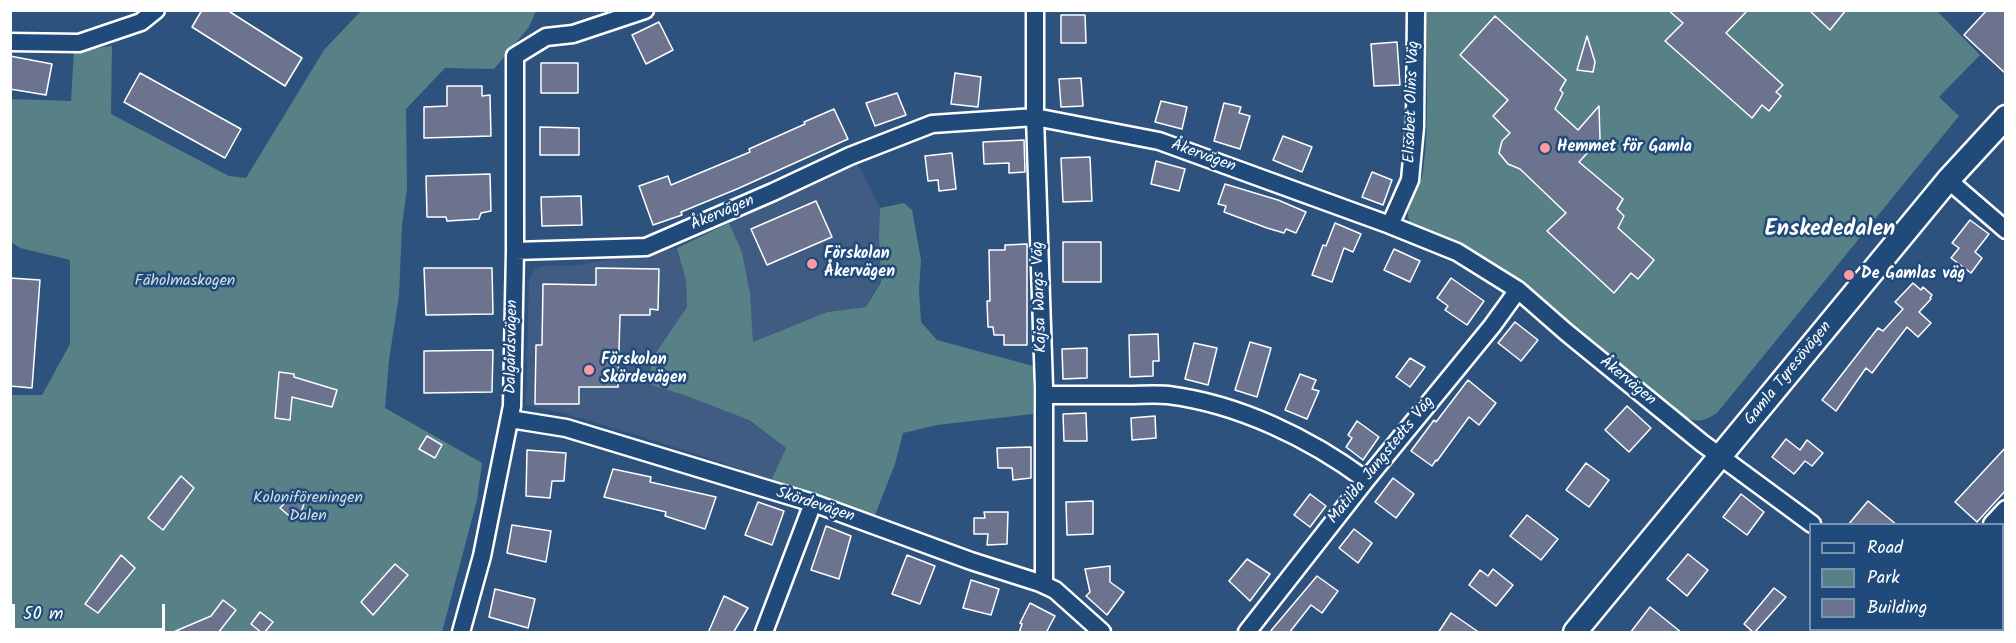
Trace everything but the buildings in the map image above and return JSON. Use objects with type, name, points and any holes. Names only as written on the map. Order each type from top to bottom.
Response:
[{"type":"street","points":[[10,42],[79,44],[141,22],[156,10]]},
{"type":"street","name":"Dalgårdsvägen","points":[[461,633],[482,556],[510,419],[515,251],[515,56],[546,37],[573,34],[645,10]]},
{"type":"street","name":"Kajsa Wargs Väg","points":[[1035,10],[1035,117],[1044,395],[1044,584]]},
{"type":"street","name":"Elisabet Olins Väg","points":[[1390,225],[1410,180],[1415,127],[1416,10]]},
{"type":"street","name":"Åkervägen","points":[[515,251],[646,247],[850,156],[932,124],[1035,117],[1159,141],[1390,225],[1457,252],[1518,290],[1566,332],[1721,456],[1809,523]]},
{"type":"street","name":"Gamla Tyresövägen","points":[[1575,633],[1948,180],[2006,117]]},
{"type":"street","points":[[1948,180],[2006,230]]},
{"type":"street","name":"Matilda Jungstedts Väg","points":[[1247,633],[1366,480],[1492,326],[1518,290]]},
{"type":"street","points":[[1044,395],[1167,395],[1206,403],[1245,414],[1290,435],[1343,463],[1366,480]]},
{"type":"street","name":"Skördevägen","points":[[510,419],[566,428],[813,503],[971,561],[1044,584],[1055,590],[1102,633]]},
{"type":"street","points":[[764,633],[813,503]]},
{"type":"street","points":[[1994,523],[2006,509]]},
{"type":"shaded area","name":"Förskolan Åkervägen","points":[[857,163],[880,208],[881,279],[866,307],[827,312],[753,342],[750,293],[742,252],[729,223]]},
{"type":"shaded area","name":"Förskolan Skördevägen","points":[[677,248],[686,281],[687,308],[653,357],[648,384],[745,418],[786,448],[771,481],[718,461],[627,432],[563,413],[526,405],[529,280],[534,269],[548,265],[572,266]]},
{"type":"green space","name":"Fäholmaskogen","points":[[361,11],[536,11],[529,27],[494,69],[445,68],[406,109],[407,188],[402,226],[399,295],[389,360],[385,408],[482,463],[477,500],[442,632],[11,632],[11,395],[42,395],[70,344],[70,260],[20,248],[11,242],[11,99],[71,101],[74,51],[112,46],[111,114],[229,176],[246,178],[324,50]]},
{"type":"green space","points":[[1425,11],[1937,11],[1980,55],[1939,97],[1959,116],[1717,413],[1704,420],[1692,420],[1683,416],[1494,263],[1470,249],[1418,228],[1409,220],[1408,207],[1422,178],[1425,152],[1427,91]]},
{"type":"green space","points":[[904,203],[912,210],[921,260],[919,290],[921,322],[937,340],[1033,366],[1033,414],[937,425],[903,433],[895,464],[875,515],[771,481],[786,448],[749,420],[648,384],[653,357],[687,307],[686,281],[677,248],[729,223],[742,252],[750,293],[753,342],[827,312],[866,307],[881,282],[880,208]]},
{"type":"place","name":"Hemmet för Gamla","points":[[1545,148]]},
{"type":"place","name":"Förskolan Åkervägen","points":[[812,264]]},
{"type":"place","name":"De Gamlas väg","points":[[1849,275]]},
{"type":"place","name":"Förskolan Skördevägen","points":[[589,370]]},
{"type":"district","name":"Enskededalen","points":[[1830,231]]},
{"type":"park label","name":"Koloniföreningen Dalen","points":[[308,508]]}]
